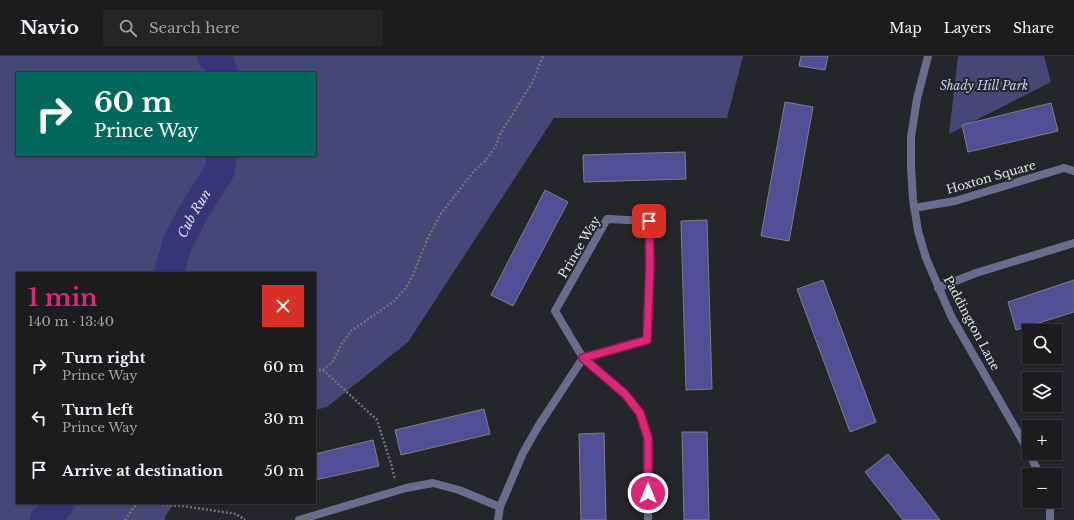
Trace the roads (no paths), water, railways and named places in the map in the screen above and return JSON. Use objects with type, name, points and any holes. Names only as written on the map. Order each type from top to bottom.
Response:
[{"type":"street","name":"Paddington Lane","points":[[928,56],[917,99],[912,137],[911,167],[914,208],[918,231],[926,258],[951,316],[1022,441]]},
{"type":"street","name":"Hoxton Square","points":[[914,208],[955,201],[1064,168],[1074,171]]},
{"type":"street","name":"Prince Way","points":[[607,218],[649,221],[650,264],[647,340],[583,358],[555,311],[607,218]]},
{"type":"street","points":[[938,288],[976,273],[1074,243]]},
{"type":"street","points":[[498,520],[500,507],[523,453],[539,425],[583,358],[625,394],[640,413],[648,438],[648,520]]},
{"type":"street","points":[[299,520],[406,488],[433,483],[459,490],[500,507]]},
{"type":"street","points":[[1050,508],[1050,520]]},
{"type":"waterway","name":"Cub Run","points":[[212,56],[218,60],[223,72]]},
{"type":"waterway","name":"Cub Run","points":[[169,272],[177,244],[193,213],[220,170],[222,156]]},
{"type":"waterway","name":"Cub Run","points":[[45,520],[59,504]]},
{"type":"park label","name":"Shady Hill Park","points":[[984,85]]}]
